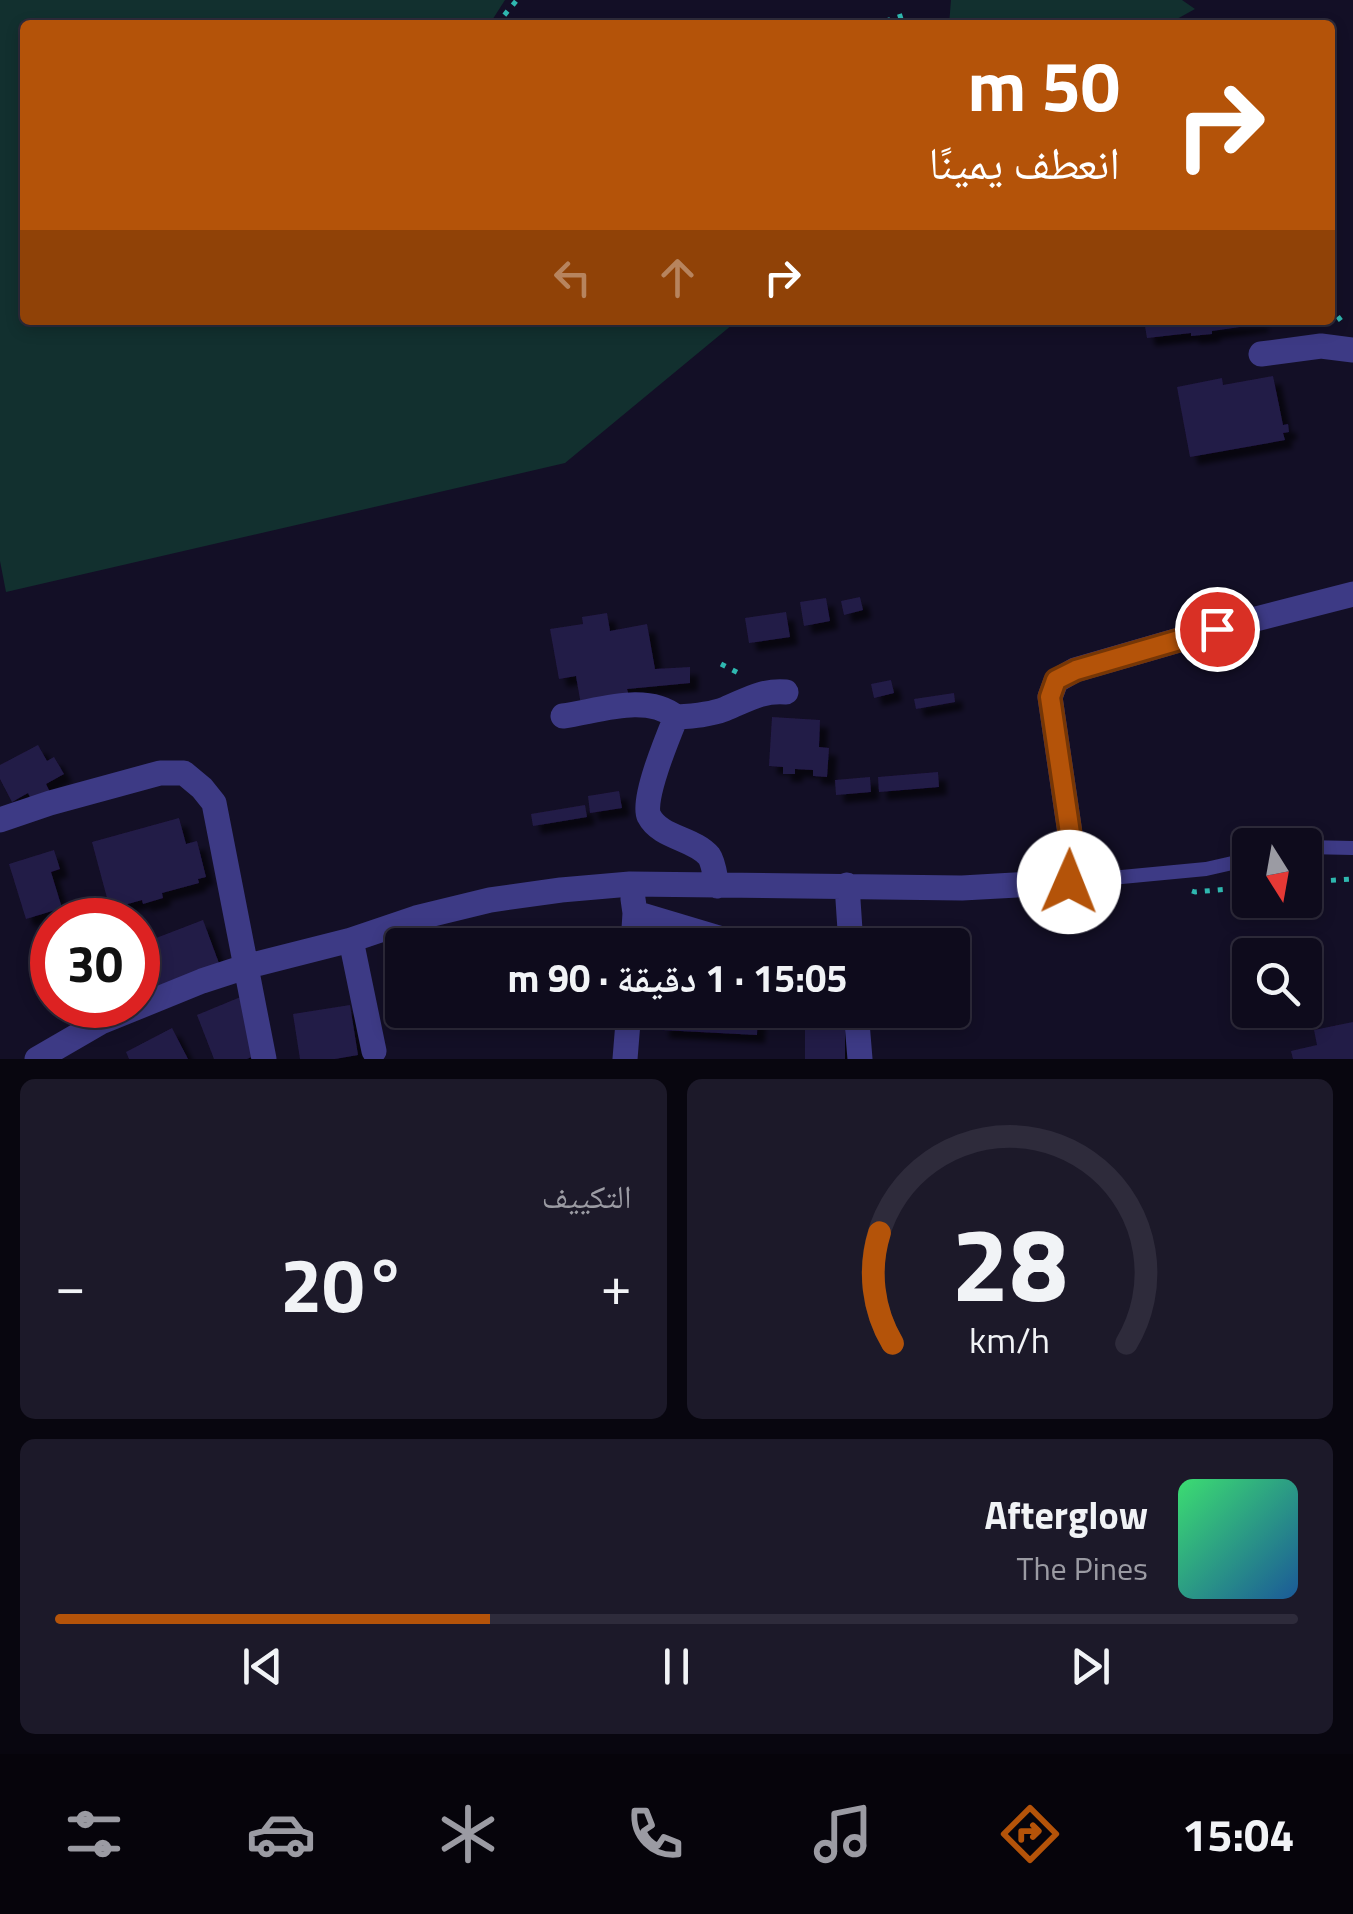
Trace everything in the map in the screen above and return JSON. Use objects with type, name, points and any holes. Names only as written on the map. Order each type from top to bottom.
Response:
[{"type":"street","points":[[1261,354],[1321,346],[1353,350]]},
{"type":"street","points":[[37,1059],[101,1022],[245,966],[490,900],[630,884],[962,888],[1069,882],[1071,840],[1050,697],[1056,680],[1076,670],[1182,639],[1353,594]]},
{"type":"street","points":[[564,716],[633,704],[665,708],[676,717],[723,710],[772,690],[786,692]]},
{"type":"street","points":[[676,717],[647,799],[649,816],[664,830],[693,844],[710,858],[717,886]]},
{"type":"street","points":[[0,820],[160,773],[184,773],[202,788],[214,803],[264,1059]]},
{"type":"street","points":[[630,884],[634,928]]},
{"type":"street","points":[[847,885],[851,928]]},
{"type":"street","points":[[635,914],[683,928]]},
{"type":"street","points":[[350,940],[374,1051]]},
{"type":"street","points":[[625,1059],[628,1028]]},
{"type":"street","points":[[857,1028],[860,1059]]},
{"type":"lane","points":[[1322,848],[1353,848]]},
{"type":"lane","points":[[1069,882],[1232,863]]},
{"type":"path","points":[[500,20],[517,0]]},
{"type":"path","points":[[889,20],[908,14]]},
{"type":"path","points":[[1322,881],[1353,879]]},
{"type":"green space","points":[[0,0],[505,0],[492,20],[20,20],[20,325],[732,325],[565,463],[6,592],[0,561]]},
{"type":"green space","points":[[951,0],[1182,0],[1195,9],[1175,20],[949,20]]},
{"type":"building","points":[[1145,325],[1254,325],[1212,334],[1147,338]]},
{"type":"building","points":[[1273,376],[1283,425],[1288,424],[1289,432],[1283,433],[1285,440],[1190,457],[1177,387],[1222,378],[1223,385]]},
{"type":"building","points":[[860,597],[863,610],[844,615],[841,601]]},
{"type":"building","points":[[826,598],[830,621],[804,626],[800,602]]},
{"type":"building","points":[[786,612],[790,637],[749,643],[745,618]]},
{"type":"building","points":[[607,613],[610,631],[647,624],[655,669],[690,667],[690,683],[627,689],[629,696],[581,705],[576,676],[559,679],[550,629],[583,624],[582,617]]},
{"type":"building","points":[[891,680],[894,693],[874,698],[871,684]]},
{"type":"building","points":[[954,693],[955,702],[916,709],[914,699]]},
{"type":"building","points":[[772,717],[820,720],[819,747],[829,748],[827,777],[813,776],[813,770],[795,769],[795,774],[783,774],[783,767],[769,766]]},
{"type":"building","points":[[38,745],[47,761],[54,757],[64,774],[46,784],[51,794],[33,803],[28,793],[12,802],[0,779],[0,765]]},
{"type":"building","points":[[938,772],[939,787],[879,792],[878,777]]},
{"type":"building","points":[[870,777],[871,792],[836,795],[835,780]]},
{"type":"building","points":[[619,791],[622,808],[590,813],[588,796]]},
{"type":"building","points":[[585,805],[587,817],[533,826],[531,814]]},
{"type":"building","points":[[179,818],[186,844],[197,841],[206,877],[198,879],[199,883],[162,893],[160,899],[107,898],[92,842]]},
{"type":"building","points":[[54,850],[60,869],[51,872],[59,898],[30,898],[30,918],[26,919],[9,864]]},
{"type":"building","points":[[203,920],[220,966],[160,989],[160,937]]},
{"type":"building","points":[[243,996],[254,1056],[214,1059],[197,1015]]},
{"type":"building","points":[[350,1005],[358,1055],[300,1059],[293,1014]]},
{"type":"building","points":[[1353,1022],[1353,1059],[1293,1059],[1291,1051],[1317,1045],[1314,1030]]},
{"type":"building","points":[[172,1028],[188,1059],[129,1059],[126,1052]]},
{"type":"building","points":[[661,1028],[757,1028],[757,1035]]},
{"type":"building","points":[[805,1028],[845,1028],[845,1059],[805,1059]]},
{"type":"route","points":[[1069,882],[1071,840],[1050,697],[1056,680],[1076,670],[1217,629]]}]
